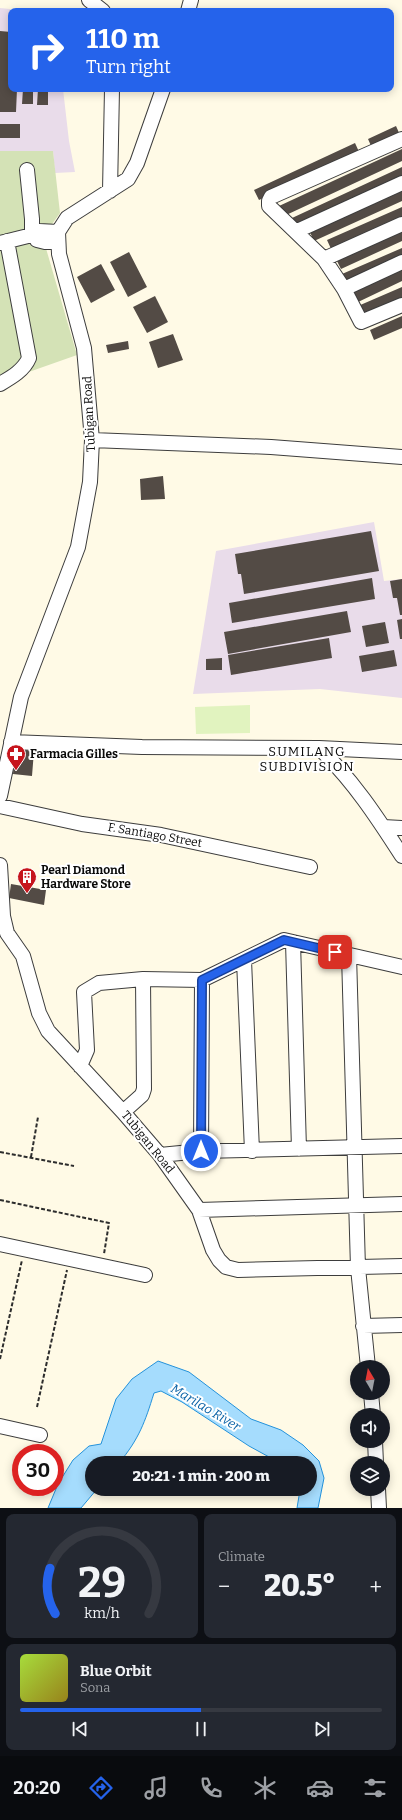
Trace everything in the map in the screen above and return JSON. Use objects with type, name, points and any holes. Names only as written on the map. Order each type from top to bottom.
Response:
[{"type":"street","points":[[89,0],[99,8]]},
{"type":"street","points":[[110,191],[112,92]]},
{"type":"street","points":[[27,170],[34,235],[37,240],[45,242],[58,237],[67,218],[128,179],[134,171],[162,92]]},
{"type":"street","points":[[402,139],[271,197],[269,201],[269,206],[297,231],[324,259],[344,289],[361,322],[402,305]]},
{"type":"street","points":[[297,231],[402,183]]},
{"type":"street","points":[[324,259],[402,224]]},
{"type":"street","points":[[0,384],[14,376],[26,365],[29,358],[4,242],[34,235]]},
{"type":"street","name":"Tubigan Road","points":[[0,796],[21,697],[78,547],[90,482],[92,440],[84,348],[63,272],[58,237]]},
{"type":"street","points":[[344,289],[402,262]]},
{"type":"street","points":[[92,440],[271,447],[402,457]]},
{"type":"street","points":[[11,742],[142,747],[319,748],[402,752]]},
{"type":"street","points":[[319,748],[346,776],[402,856]]},
{"type":"street","name":"F. Santiago Street","points":[[0,806],[82,824],[168,836],[310,867]]},
{"type":"street","points":[[383,827],[402,828]]},
{"type":"street","name":"Tubigan Road","points":[[0,865],[3,935],[23,956],[39,1013],[48,1031],[123,1112],[160,1155],[199,1210],[213,1250],[219,1260],[226,1267],[238,1270],[402,1266]]},
{"type":"street","points":[[80,1066],[87,1050],[84,992],[99,982],[202,980],[284,940],[402,967]]},
{"type":"street","points":[[293,942],[299,1149]]},
{"type":"street","points":[[349,955],[358,1268],[367,1360]]},
{"type":"street","points":[[244,960],[252,1151]]},
{"type":"street","points":[[123,1112],[142,1095],[144,1088],[143,980]]},
{"type":"street","points":[[201,1151],[202,980]]},
{"type":"street","points":[[160,1155],[201,1151],[252,1151],[402,1146]]},
{"type":"street","points":[[199,1210],[402,1204]]},
{"type":"street","points":[[0,1244],[145,1275]]},
{"type":"street","points":[[363,1326],[402,1325]]},
{"type":"street","points":[[0,1426],[40,1435]]},
{"type":"street","points":[[378,1496],[379,1508]]},
{"type":"path","points":[[31,1158],[38,1117]]},
{"type":"path","points":[[0,1152],[74,1166]]},
{"type":"path","points":[[0,1200],[109,1223],[102,1266]]},
{"type":"path","points":[[0,1360],[24,1249]]},
{"type":"path","points":[[38,1407],[69,1259]]},
{"type":"shaded area","points":[[0,8],[8,9],[8,92],[63,92],[69,141],[75,172],[55,173],[53,151],[0,151]]},
{"type":"shaded area","points":[[374,522],[384,581],[402,579],[402,698],[320,689],[193,694],[216,551]]},
{"type":"green space","points":[[0,151],[53,151],[60,213],[47,231],[45,245],[77,355],[26,373],[0,388]]},
{"type":"green space","points":[[250,705],[250,733],[196,734],[195,707]]},
{"type":"water","name":"Marilao River","points":[[158,1361],[189,1372],[251,1419],[281,1430],[303,1445],[314,1456],[267,1456],[249,1446],[182,1402],[161,1391],[154,1393],[141,1430],[124,1456],[85,1456],[85,1496],[91,1496],[81,1508],[48,1508],[53,1496],[64,1496],[64,1474],[73,1460],[89,1446],[101,1444],[116,1399],[132,1379]]},
{"type":"water","points":[[317,1459],[324,1478],[318,1508],[297,1508],[299,1496],[317,1496]]},
{"type":"building","points":[[0,31],[8,32],[8,92],[17,92],[16,112],[0,112]]},
{"type":"building","points":[[23,92],[33,92],[33,104],[22,104]]},
{"type":"building","points":[[38,92],[48,92],[48,105],[37,105]]},
{"type":"building","points":[[0,124],[20,124],[20,138],[0,138]]},
{"type":"building","points":[[396,126],[400,135],[372,148],[368,139]]},
{"type":"building","points":[[355,143],[360,154],[259,200],[254,190]]},
{"type":"building","points":[[402,149],[402,161],[284,216],[279,206]]},
{"type":"building","points":[[402,167],[402,179],[296,228],[292,218]]},
{"type":"building","points":[[402,188],[402,201],[314,241],[309,230]]},
{"type":"building","points":[[402,207],[402,219],[332,251],[327,240]]},
{"type":"building","points":[[402,229],[402,241],[341,269],[336,259]]},
{"type":"building","points":[[402,248],[402,261],[347,285],[342,274]]},
{"type":"building","points":[[129,252],[147,287],[128,297],[110,262]]},
{"type":"building","points":[[101,264],[115,290],[91,303],[77,277]]},
{"type":"building","points":[[402,269],[402,281],[356,303],[351,293]]},
{"type":"building","points":[[402,287],[402,300],[362,317],[358,306]]},
{"type":"building","points":[[155,296],[168,322],[147,333],[133,307]]},
{"type":"building","points":[[402,316],[402,328],[374,340],[370,330]]},
{"type":"building","points":[[173,334],[183,360],[158,368],[149,342]]},
{"type":"building","points":[[128,341],[129,349],[108,353],[106,345]]},
{"type":"building","points":[[163,476],[165,499],[141,500],[140,479]]},
{"type":"building","points":[[371,531],[379,571],[244,594],[241,574],[238,574],[235,554]]},
{"type":"building","points":[[372,578],[375,599],[232,623],[229,603]]},
{"type":"building","points":[[402,579],[402,615],[400,615],[397,598],[393,598],[390,581]]},
{"type":"building","points":[[347,611],[351,632],[228,654],[224,632]]},
{"type":"building","points":[[402,619],[402,639],[400,639],[397,620]]},
{"type":"building","points":[[385,622],[389,643],[366,647],[362,626]]},
{"type":"building","points":[[329,638],[332,658],[231,675],[228,655]]},
{"type":"building","points":[[394,650],[397,666],[362,672],[359,656]]},
{"type":"building","points":[[222,658],[222,670],[206,670],[206,659]]},
{"type":"building","points":[[15,749],[34,751],[32,776],[13,774]]},
{"type":"building","name":"Pearl Diamond Hardware Store","points":[[11,884],[46,890],[44,905],[9,898]]},
{"type":"place","name":"Farmacia Gilles","points":[[16,771]]},
{"type":"place","name":"Pearl Diamond Hardware Store","points":[[27,894]]},
{"type":"district","name":"SUMILANG SUBDIVISION","points":[[307,758]]},
{"type":"route","points":[[201,1151],[202,980],[284,940],[335,952]]}]
